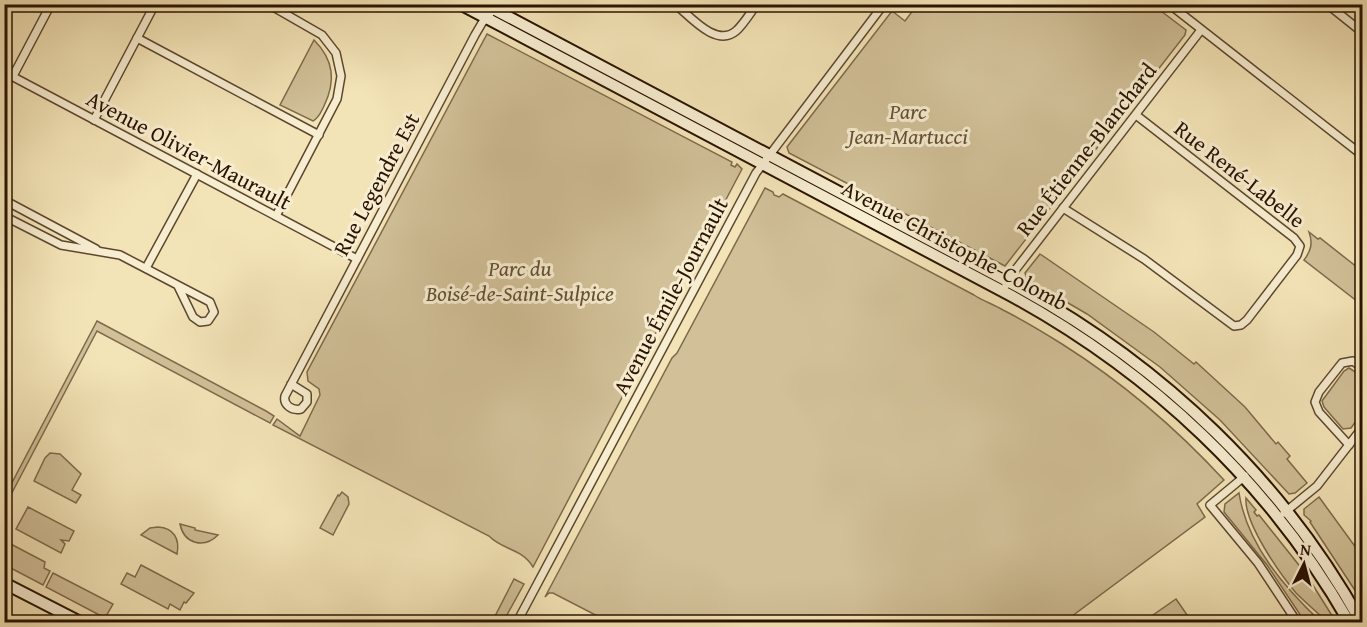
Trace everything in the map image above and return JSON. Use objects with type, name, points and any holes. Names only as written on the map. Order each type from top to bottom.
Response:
[{"type":"main road","name":"Avenue Christophe-Colomb","points":[[460,4],[491,9],[765,160],[1005,287],[1066,328],[1132,374],[1248,473],[1323,561],[1361,622]]},
{"type":"main road","name":"Avenue Christophe-Colomb","points":[[1282,514],[1348,622]]},
{"type":"main road","points":[[4,583],[80,622]]},
{"type":"street","points":[[13,76],[51,4]]},
{"type":"street","points":[[94,120],[155,4]]},
{"type":"street","points":[[268,4],[318,32],[338,57],[341,76],[339,91],[319,135],[276,216]]},
{"type":"street","points":[[675,4],[712,33],[721,36],[736,30],[757,4]]},
{"type":"street","name":"Avenue Émile-Journault","points":[[517,622],[746,190],[765,160],[884,4]]},
{"type":"street","points":[[1169,4],[1362,154]]},
{"type":"street","points":[[1327,4],[1362,32]]},
{"type":"street","name":"Rue Legendre Est","points":[[291,384],[491,9]]},
{"type":"street","name":"Rue Étienne-Blanchard","points":[[1005,287],[1201,30]]},
{"type":"street","points":[[137,39],[319,135]]},
{"type":"street","name":"Avenue Olivier-Maurault","points":[[4,72],[357,259]]},
{"type":"street","name":"Rue René-Labelle","points":[[1063,208],[1144,259],[1228,323],[1234,326],[1246,321],[1297,255],[1300,246],[1294,238],[1136,115]]},
{"type":"street","points":[[146,268],[197,174]]},
{"type":"street","points":[[4,200],[99,250]]},
{"type":"street","points":[[4,216],[56,243],[120,255],[146,268],[211,304],[214,312],[208,321],[200,322],[194,319],[178,286]]},
{"type":"street","points":[[1349,445],[1319,412],[1316,400],[1319,392],[1342,363],[1353,361],[1362,367]]},
{"type":"street","points":[[1282,514],[1317,486],[1362,428]]},
{"type":"street","points":[[1248,473],[1210,505],[1258,563],[1298,622]]},
{"type":"green space","name":"Parc Jean-Martucci","points":[[917,5],[1153,5],[1186,30],[1185,35],[1005,266],[789,153],[787,147],[892,11],[905,21]]},
{"type":"green space","name":"Parc du Boisé-de-Saint-Sulpice","points":[[487,34],[732,162],[731,165],[735,167],[737,164],[742,169],[533,567],[523,556],[489,536],[273,425],[277,419],[300,436],[320,395],[319,389],[308,381],[307,372]]},
{"type":"green space","points":[[314,40],[326,55],[331,79],[328,97],[318,117],[313,121],[280,105]]},
{"type":"green space","points":[[765,188],[779,197],[783,194],[1018,318],[1106,374],[1167,424],[1224,480],[1197,504],[1205,517],[1064,622],[609,622],[553,593],[545,597]]},
{"type":"green space","points":[[1309,232],[1362,271],[1362,305],[1304,260],[1311,247]]},
{"type":"green space","points":[[1040,254],[1154,332],[1194,364],[1196,362],[1245,407],[1276,444],[1278,442],[1290,456],[1287,459],[1307,483],[1295,493],[1289,494],[1220,420],[1160,367],[1087,314],[1027,279],[1025,273]]},
{"type":"green space","points":[[97,321],[274,416],[270,423],[97,331],[5,506],[5,496]]},
{"type":"green space","points":[[1349,368],[1362,376],[1362,413],[1351,428],[1343,429],[1324,407],[1322,401],[1344,371]]},
{"type":"green space","points":[[50,453],[60,454],[81,474],[72,490],[81,495],[76,503],[34,481],[45,458]]},
{"type":"green space","points":[[342,492],[348,497],[349,504],[333,535],[320,528],[338,495]]},
{"type":"green space","points":[[1239,493],[1243,512],[1259,548],[1281,580],[1321,622],[1305,622],[1267,565],[1224,512],[1225,504]]},
{"type":"green space","points":[[1319,497],[1362,556],[1362,601],[1311,521],[1304,515],[1304,509]]},
{"type":"green space","points":[[1246,498],[1256,510],[1254,512],[1257,516],[1259,515],[1306,574],[1336,622],[1327,622],[1296,593],[1281,574],[1264,548],[1251,521]]},
{"type":"green space","points":[[28,507],[74,531],[69,541],[61,540],[65,544],[61,553],[16,529]]},
{"type":"green space","points":[[180,524],[218,535],[207,542],[195,542],[186,536]]},
{"type":"green space","points":[[158,527],[175,535],[178,544],[177,554],[141,535],[150,528]]},
{"type":"green space","points":[[5,541],[45,562],[44,568],[50,571],[43,585],[5,565]]},
{"type":"green space","points":[[141,565],[194,593],[186,603],[184,602],[180,610],[170,604],[168,609],[121,584],[127,573],[135,577]]},
{"type":"green space","points":[[53,573],[113,604],[105,618],[46,587]]},
{"type":"green space","points":[[514,579],[524,584],[503,622],[492,622]]},
{"type":"green space","points":[[1176,599],[1192,622],[1143,622]]}]
